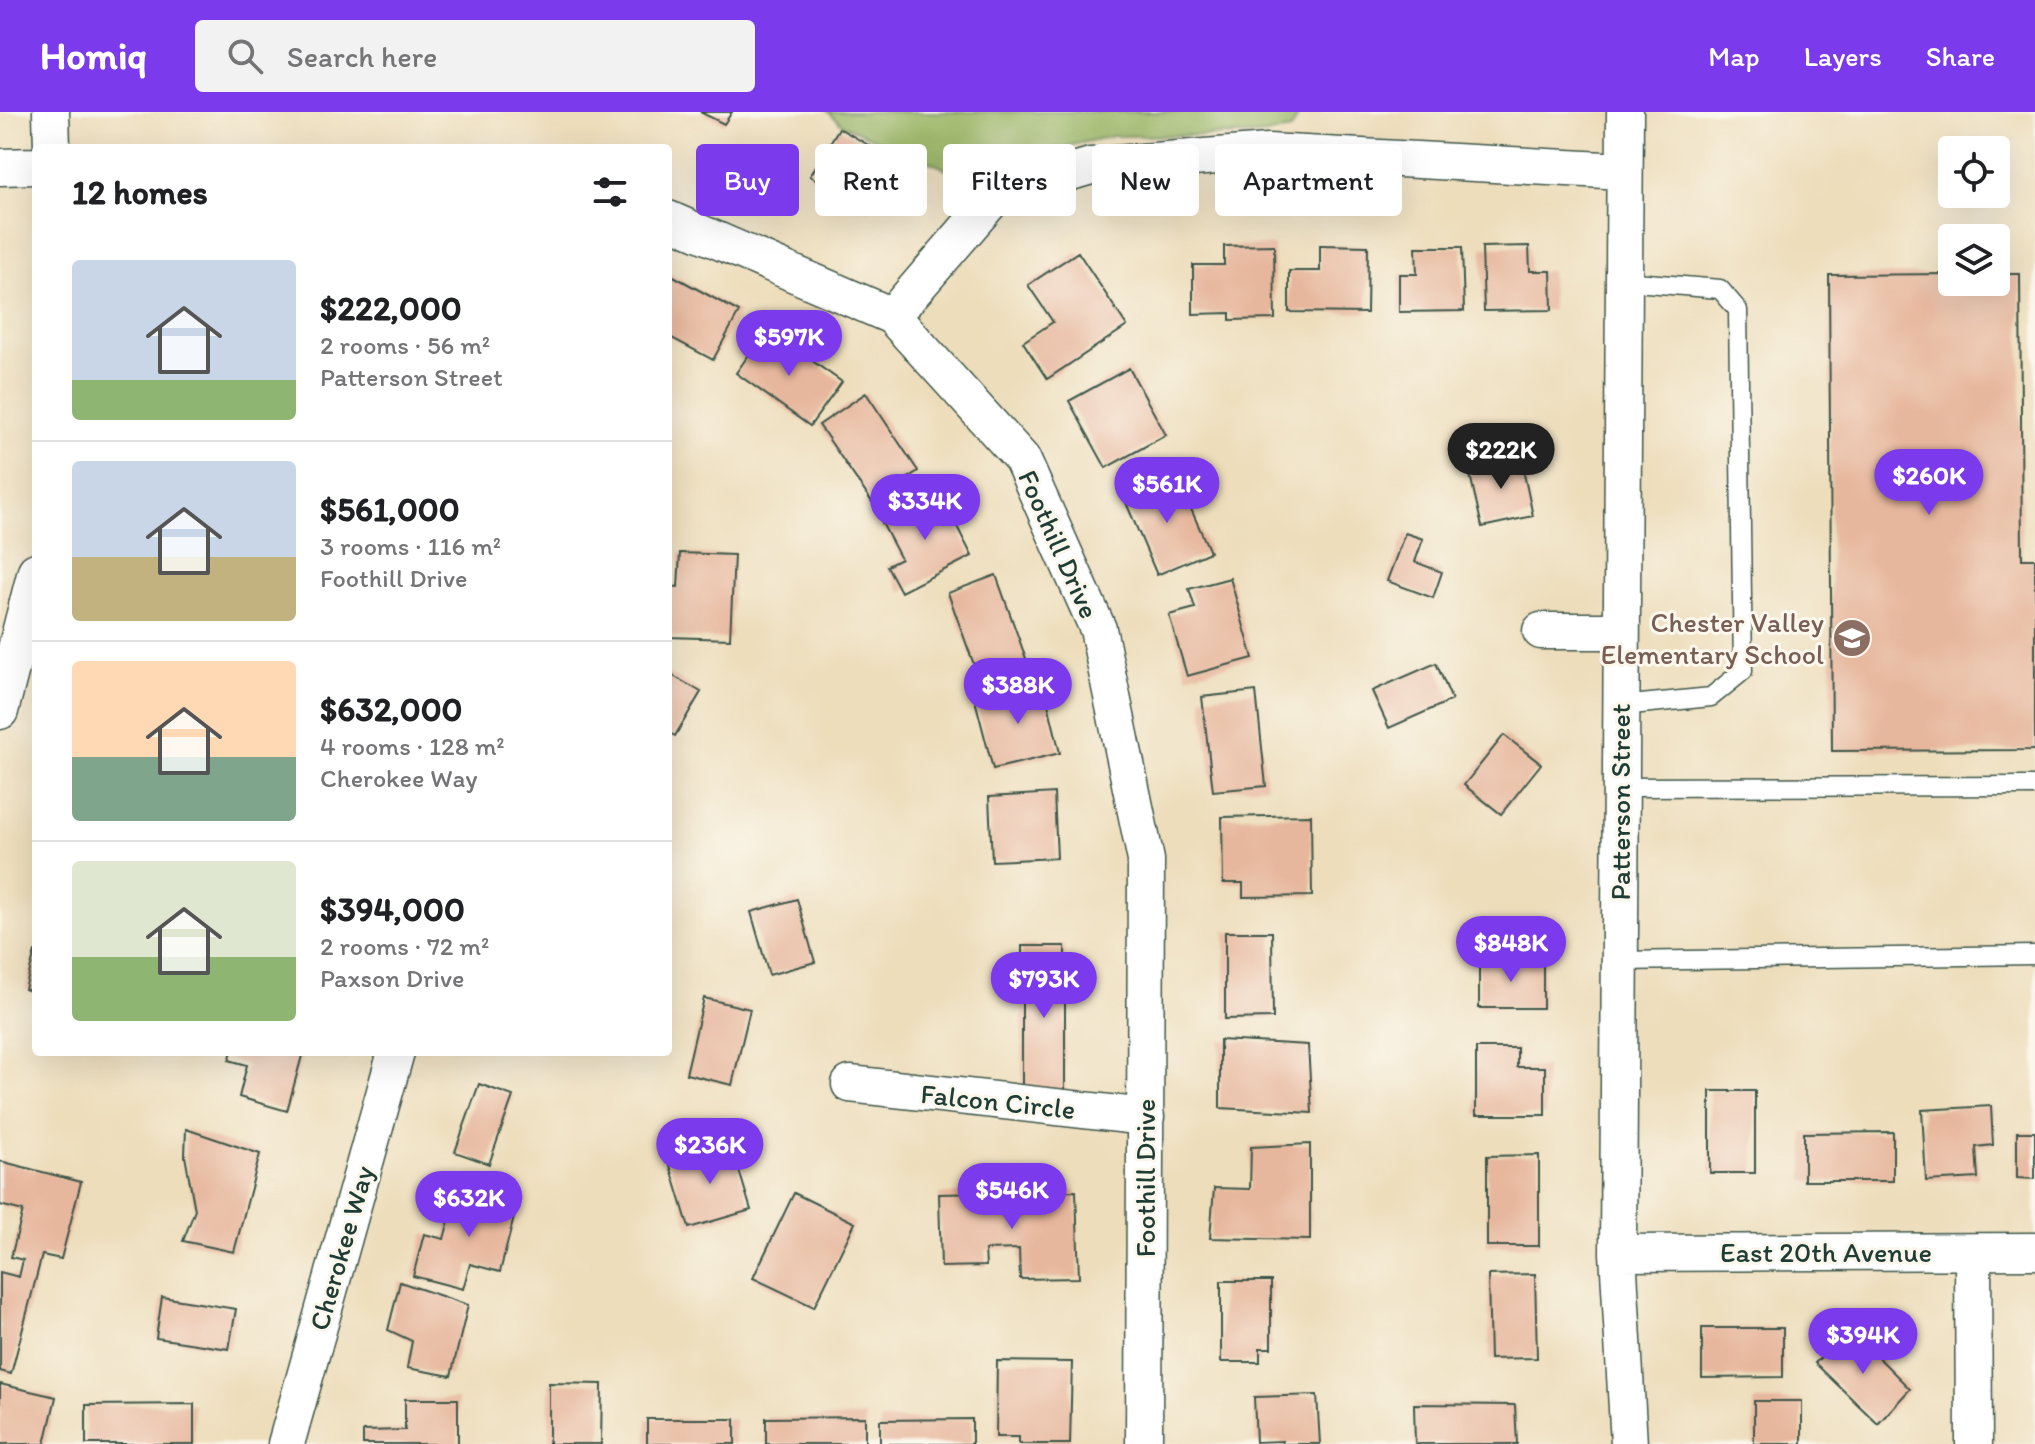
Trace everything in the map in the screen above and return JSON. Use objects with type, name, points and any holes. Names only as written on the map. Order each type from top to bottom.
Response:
[{"type":"street","points":[[51,112],[52,144]]},
{"type":"street","name":"Patterson Street","points":[[1625,112],[1618,1253],[1629,1444]]},
{"type":"street","points":[[892,316],[997,194],[1091,166],[1268,152],[1624,171]]},
{"type":"street","points":[[0,167],[32,166]]},
{"type":"street","name":"Foothill Drive","points":[[672,221],[892,316],[1022,459],[1098,629],[1146,860],[1144,1444]]},
{"type":"street","points":[[0,711],[32,587]]},
{"type":"street","points":[[1541,631],[1621,631]]},
{"type":"street","name":"Cherokee Way","points":[[286,1444],[395,1056]]},
{"type":"street","name":"Falcon Circle","points":[[850,1084],[1146,1117]]},
{"type":"street","name":"East 20th Avenue","points":[[1618,1253],[2035,1251]]},
{"type":"street","points":[[1973,1252],[1974,1444]]},
{"type":"lane","points":[[1621,706],[1711,697],[1743,671],[1738,310],[1720,289],[1623,281]]},
{"type":"lane","points":[[1620,787],[2035,786]]},
{"type":"lane","points":[[1619,961],[2035,955]]},
{"type":"green space","points":[[828,112],[1300,112],[1291,130],[1259,135],[1113,136],[1076,144],[943,144],[943,167],[927,161],[927,144],[887,144],[844,126]]},
{"type":"building","points":[[700,112],[732,112],[724,124]]},
{"type":"building","points":[[839,128],[867,144],[829,144]]},
{"type":"building","points":[[1274,245],[1275,319],[1230,320],[1230,313],[1193,314],[1193,265],[1224,265],[1224,246]]},
{"type":"building","points":[[1320,245],[1368,246],[1367,313],[1289,312],[1289,271],[1320,271]]},
{"type":"building","points":[[1529,246],[1530,271],[1551,271],[1552,310],[1484,311],[1482,247]]},
{"type":"building","points":[[1416,247],[1462,247],[1464,311],[1399,312],[1399,274],[1417,274]]},
{"type":"building","points":[[1078,252],[1127,326],[1047,379],[1023,342],[1053,322],[1028,285]]},
{"type":"building","name":"Chester Valley Elementary School","points":[[1938,274],[1938,296],[2010,296],[2010,274],[2020,274],[2022,559],[2035,559],[2035,750],[1832,751],[1829,275]]},
{"type":"building","points":[[672,275],[739,312],[713,360],[672,338]]},
{"type":"building","points":[[767,329],[842,382],[810,426],[736,373]]},
{"type":"building","points":[[1129,368],[1166,435],[1106,468],[1069,401]]},
{"type":"building","points":[[866,393],[918,471],[872,502],[819,425]]},
{"type":"building","points":[[1520,455],[1533,516],[1482,527],[1468,466]]},
{"type":"building","points":[[1176,475],[1210,552],[1157,575],[1124,498]]},
{"type":"building","points":[[940,493],[972,556],[901,592],[887,566],[901,559],[882,523]]},
{"type":"building","points":[[1405,533],[1423,539],[1415,562],[1442,572],[1433,598],[1387,581]]},
{"type":"building","points":[[680,553],[734,555],[730,639],[672,637],[672,586],[678,587]]},
{"type":"building","points":[[996,575],[1029,667],[981,684],[948,593]]},
{"type":"building","points":[[1230,578],[1253,658],[1187,676],[1169,615],[1195,608],[1189,589]]},
{"type":"building","points":[[1436,663],[1452,700],[1389,728],[1372,691]]},
{"type":"building","points":[[672,675],[701,692],[675,736],[672,734]]},
{"type":"building","points":[[1043,683],[1060,753],[993,769],[975,700]]},
{"type":"building","points":[[1256,691],[1266,786],[1213,791],[1202,697]]},
{"type":"building","points":[[1504,735],[1541,764],[1501,814],[1464,785]]},
{"type":"building","points":[[1054,793],[1057,858],[992,861],[989,797]]},
{"type":"building","points":[[1311,815],[1312,896],[1243,897],[1243,883],[1223,883],[1222,817]]},
{"type":"building","points":[[797,899],[815,962],[769,975],[751,912]]},
{"type":"building","points":[[1225,932],[1272,932],[1273,1018],[1225,1019]]},
{"type":"building","points":[[1022,946],[1065,946],[1065,1095],[1022,1095]]},
{"type":"building","points":[[1479,961],[1543,961],[1543,1008],[1479,1008]]},
{"type":"building","points":[[32,963],[32,992],[25,989]]},
{"type":"building","points":[[704,998],[750,1009],[732,1085],[686,1074]]},
{"type":"building","points":[[1220,1040],[1308,1045],[1312,1113],[1220,1108]]},
{"type":"building","points":[[1476,1048],[1517,1048],[1517,1067],[1545,1067],[1545,1115],[1476,1115]]},
{"type":"building","points":[[230,1056],[302,1056],[287,1111],[239,1097],[247,1065],[229,1060]]},
{"type":"building","points":[[479,1084],[513,1096],[489,1164],[455,1152]]},
{"type":"building","points":[[1710,1091],[1755,1091],[1755,1173],[1710,1173]]},
{"type":"building","points":[[1991,1106],[1993,1145],[1976,1147],[1978,1178],[1926,1181],[1922,1110]]},
{"type":"building","points":[[186,1129],[260,1154],[234,1252],[183,1241],[195,1210],[185,1156]]},
{"type":"building","points":[[1893,1132],[1893,1181],[1804,1181],[1804,1133]]},
{"type":"building","points":[[2017,1132],[2035,1132],[2035,1179],[2017,1178]]},
{"type":"building","points":[[731,1144],[751,1210],[689,1228],[669,1162]]},
{"type":"building","points":[[1310,1144],[1310,1240],[1210,1238],[1214,1188],[1250,1189],[1251,1147]]},
{"type":"building","points":[[1539,1155],[1539,1246],[1487,1246],[1487,1156]]},
{"type":"building","points":[[0,1161],[81,1182],[61,1259],[42,1255],[11,1374],[0,1371],[0,1272],[19,1277],[23,1260],[11,1257],[23,1211],[0,1205]]},
{"type":"building","points":[[468,1189],[483,1193],[484,1189],[519,1198],[500,1272],[470,1264],[463,1289],[413,1276],[424,1234],[444,1239],[452,1209],[462,1212]]},
{"type":"building","points":[[1076,1191],[1079,1278],[1020,1279],[1019,1249],[985,1250],[986,1266],[941,1267],[939,1194]]},
{"type":"building","points":[[794,1193],[855,1223],[814,1307],[753,1278]]},
{"type":"building","points":[[1535,1274],[1537,1358],[1490,1359],[1488,1275]]},
{"type":"building","points":[[1221,1281],[1271,1281],[1271,1348],[1260,1348],[1260,1362],[1221,1362]]},
{"type":"building","points":[[400,1282],[468,1305],[451,1376],[407,1368],[412,1341],[388,1330]]},
{"type":"building","points":[[162,1297],[236,1309],[229,1349],[156,1338]]},
{"type":"building","points":[[1702,1328],[1783,1328],[1783,1377],[1702,1378]]},
{"type":"building","points":[[1850,1329],[1910,1389],[1878,1424],[1815,1363]]},
{"type":"building","points":[[997,1361],[1072,1362],[1070,1444],[1019,1444],[1019,1437],[996,1437]]},
{"type":"building","points":[[549,1383],[602,1384],[601,1444],[549,1444]]},
{"type":"building","points":[[0,1384],[56,1397],[45,1444],[0,1444]]},
{"type":"building","points":[[1317,1395],[1320,1444],[1256,1442],[1254,1397]]},
{"type":"building","points":[[405,1399],[458,1399],[458,1444],[363,1444],[363,1431],[405,1430]]},
{"type":"building","points":[[1754,1401],[1802,1401],[1802,1444],[1754,1444]]},
{"type":"building","points":[[194,1404],[194,1444],[86,1444],[86,1405]]},
{"type":"building","points":[[1414,1404],[1515,1405],[1517,1444],[1415,1444]]},
{"type":"building","points":[[865,1417],[865,1444],[766,1444],[766,1418]]},
{"type":"building","points":[[647,1419],[735,1419],[735,1444],[647,1444]]},
{"type":"building","points":[[972,1419],[972,1444],[880,1444],[880,1420]]},
{"type":"place","name":"Chester Valley Elementary School","points":[[1852,638]]}]
